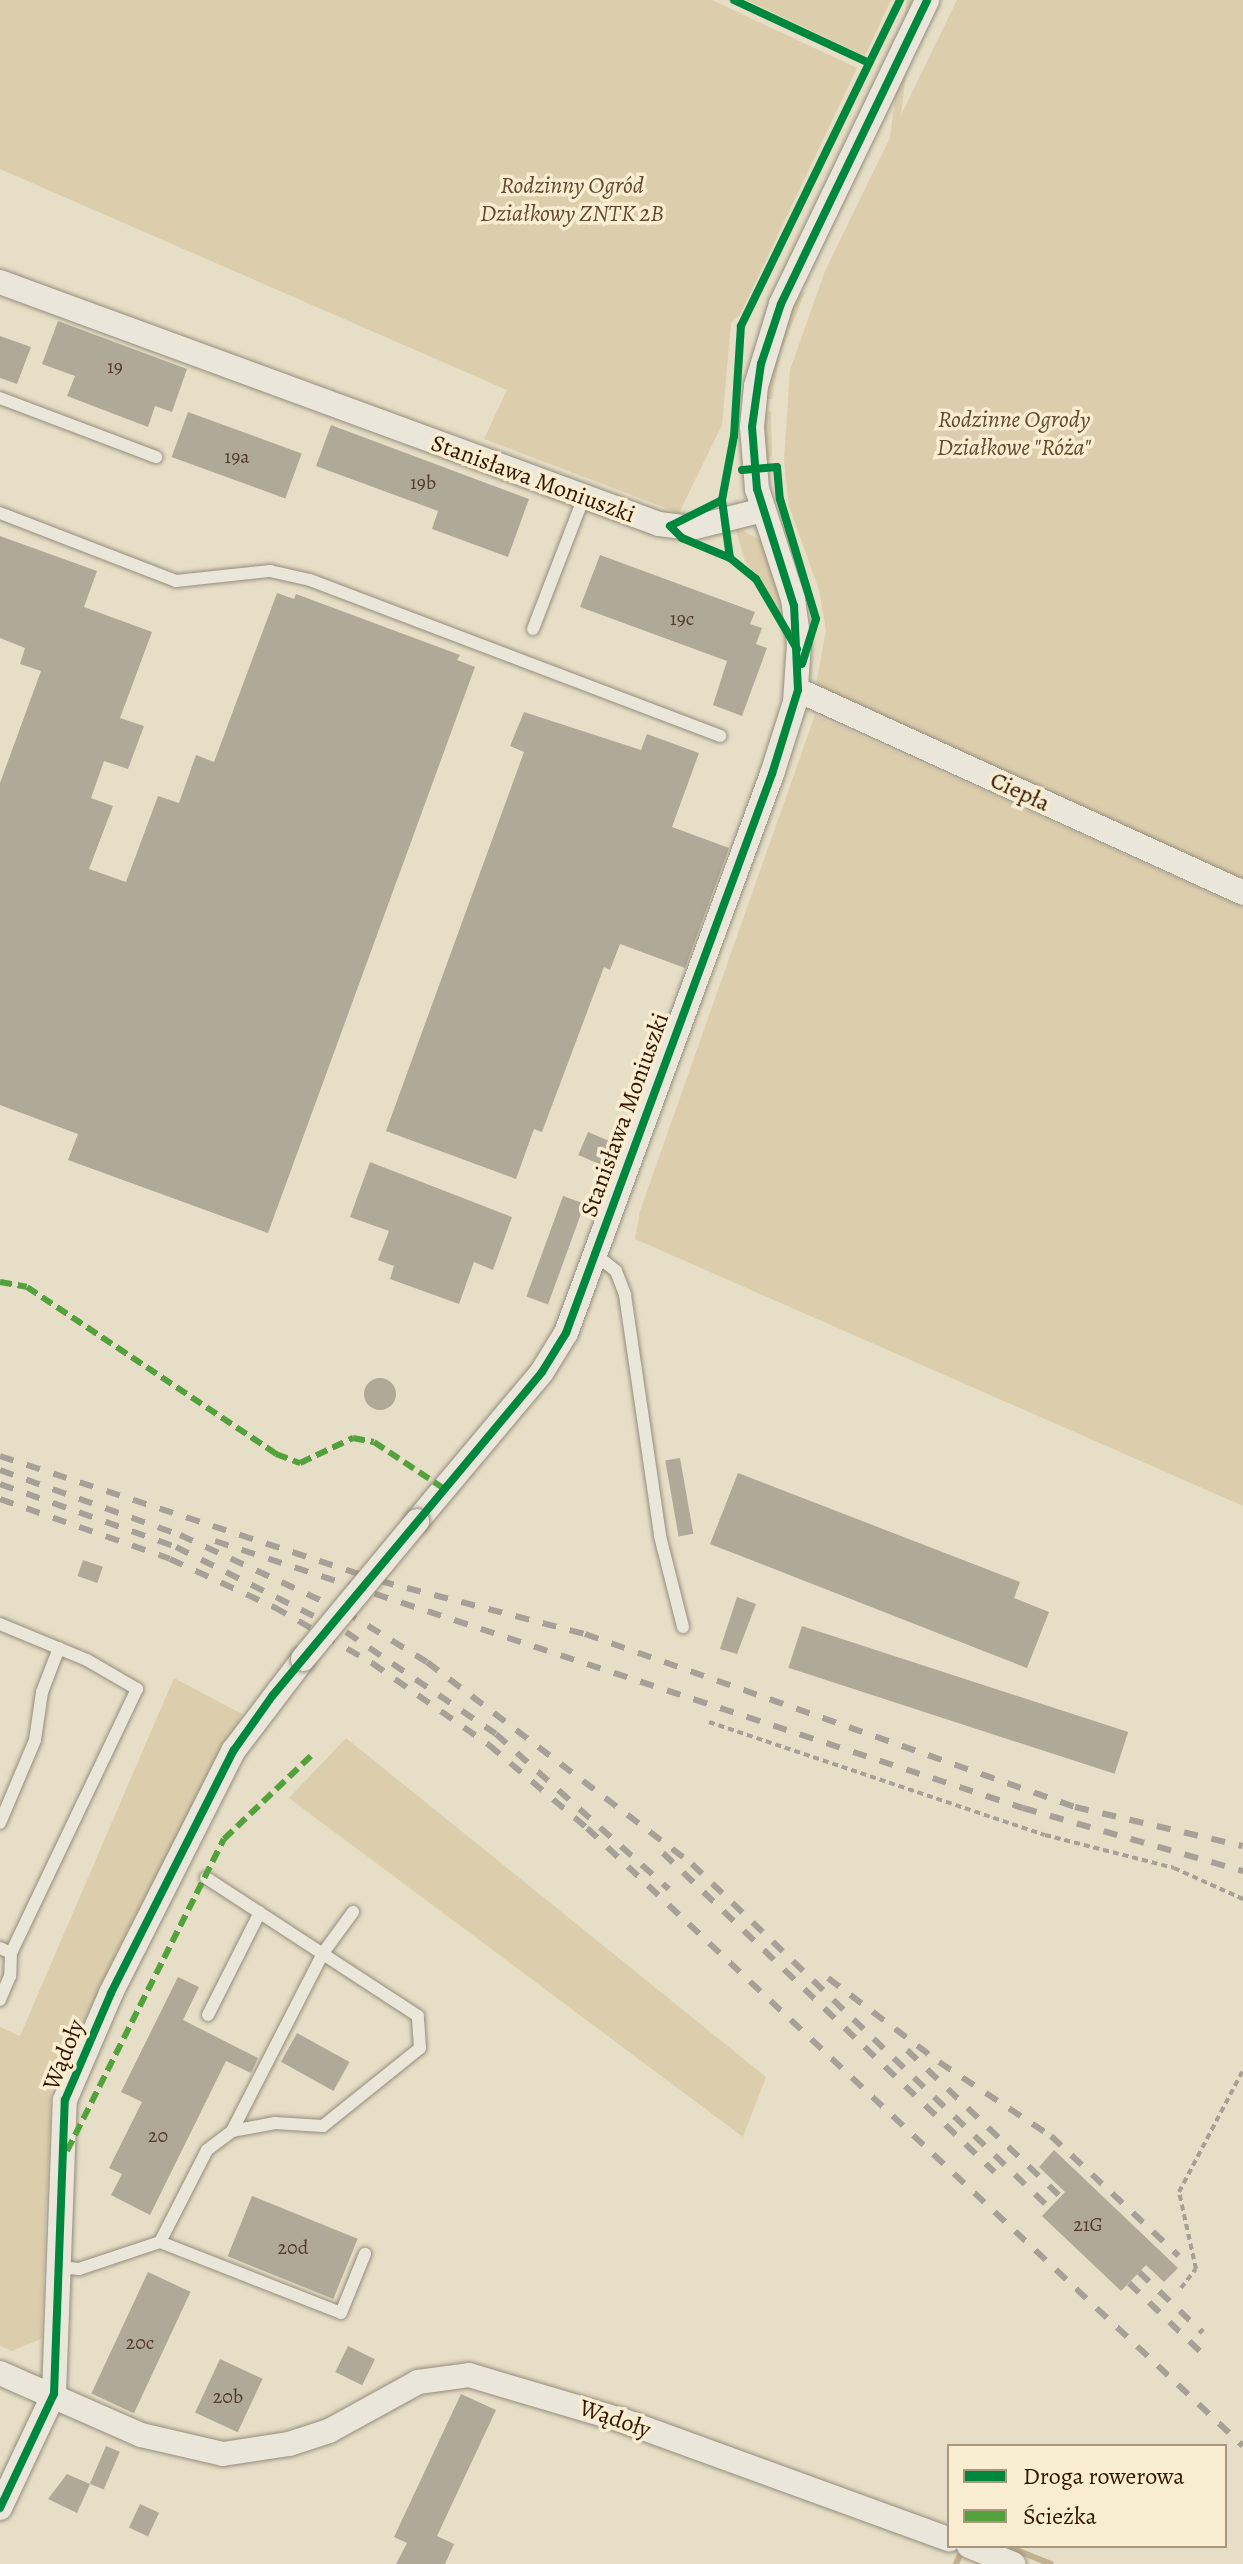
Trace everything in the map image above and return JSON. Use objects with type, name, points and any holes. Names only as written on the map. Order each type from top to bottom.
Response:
[{"type":"street","points":[[763,510],[752,427],[767,340],[927,0]]},
{"type":"street","name":"Stanisława Moniuszki","points":[[0,282],[675,528],[709,525],[763,510],[796,611],[798,690],[772,774],[566,1333],[542,1372],[303,1659]]},
{"type":"street","name":"Ciepła","points":[[798,690],[1243,893]]},
{"type":"street","name":"Wądoły","points":[[0,2508],[54,2394],[65,2100],[111,1993],[234,1750],[303,1659]]},
{"type":"street","points":[[0,2373],[54,2394]]},
{"type":"street","name":"Wądoły","points":[[54,2394],[141,2435],[223,2454],[289,2444],[329,2431],[418,2382],[469,2375],[624,2421],[947,2538]]},
{"type":"street","points":[[974,2548],[1013,2564]]},
{"type":"lane","points":[[0,398],[156,457]]},
{"type":"lane","points":[[533,629],[584,497]]},
{"type":"lane","points":[[0,513],[176,581],[270,571],[310,580],[720,736]]},
{"type":"lane","points":[[595,1254],[616,1271],[625,1295],[660,1536],[683,1627]]},
{"type":"lane","points":[[0,1624],[59,1648],[137,1689],[6,1951],[10,1976],[0,2000]]},
{"type":"lane","points":[[0,1823],[35,1740],[42,1692],[59,1648]]},
{"type":"lane","points":[[206,1878],[418,2016],[420,2048],[323,2126],[275,2123],[232,2131]]},
{"type":"lane","points":[[208,2015],[260,1912]]},
{"type":"lane","points":[[160,2242],[207,2150],[232,2131],[323,1953],[353,1912]]},
{"type":"lane","points":[[59,2267],[79,2269],[160,2242],[341,2313],[365,2254]]},
{"type":"path","points":[[709,1722],[1045,1835],[1174,1868],[1243,1899]]},
{"type":"path","points":[[1181,2288],[1196,2269],[1179,2192],[1243,2070]]},
{"type":"green space","name":"Rodzinny Ogród Działkowy ZNTK 2B","points":[[0,0],[712,0],[857,68],[740,315],[731,323],[722,425],[679,513],[484,439],[507,390],[0,169]]},
{"type":"green space","points":[[746,0],[891,0],[865,56]]},
{"type":"green space","points":[[907,0],[915,1],[895,164],[887,163]]},
{"type":"green space","name":"Rodzinne Ogrody Działkowe \"Róża\"","points":[[957,0],[1243,0],[1243,882],[816,685],[826,630],[819,590],[789,506],[784,460],[790,370],[825,271]]},
{"type":"green space","points":[[805,292],[780,354],[772,399],[767,399],[778,336],[799,294]]},
{"type":"green space","points":[[771,411],[772,455],[764,462],[763,414]]},
{"type":"green space","points":[[735,527],[761,540],[785,617],[745,561]]},
{"type":"green space","points":[[815,715],[1243,908],[1243,1506],[635,1239],[640,1211]]},
{"type":"green space","points":[[174,1678],[242,1714],[51,2086],[41,2339],[12,2351],[0,2346],[0,2027],[20,2036]]},
{"type":"green space","points":[[346,1738],[766,2077],[743,2137],[289,1798]]},
{"type":"building","points":[[58,321],[187,369],[172,412],[155,406],[148,427],[67,396],[75,376],[42,364]]},
{"type":"building","points":[[0,336],[31,347],[17,384],[0,378]]},
{"type":"building","points":[[188,412],[302,453],[285,498],[172,457]]},
{"type":"building","points":[[331,425],[529,499],[508,557],[432,529],[438,511],[316,466]]},
{"type":"building","points":[[0,536],[97,571],[84,607],[152,632],[120,718],[144,726],[128,769],[104,761],[91,798],[113,806],[89,869],[126,882],[158,796],[179,803],[196,755],[214,762],[277,593],[294,599],[296,594],[460,655],[457,660],[475,667],[268,1233],[68,1160],[78,1134],[0,1105],[0,783],[41,671],[20,664],[25,648],[0,638]]},
{"type":"building","points":[[600,555],[755,612],[750,624],[762,628],[756,644],[767,648],[742,716],[713,705],[727,661],[580,607]]},
{"type":"building","points":[[524,712],[641,750],[647,734],[699,753],[672,827],[729,848],[685,968],[620,944],[610,970],[604,967],[542,1132],[534,1129],[516,1179],[386,1131],[524,752],[510,746]]},
{"type":"building","points":[[588,1132],[614,1143],[604,1166],[578,1155]]},
{"type":"building","points":[[370,1162],[512,1217],[493,1270],[474,1262],[459,1304],[390,1279],[394,1266],[378,1260],[389,1231],[350,1217]]},
{"type":"building","points":[[563,1196],[585,1204],[548,1304],[526,1297]]},
{"type":"building","points":[[380,1378],[391,1383],[396,1394],[391,1405],[380,1410],[369,1405],[364,1394],[369,1383]]},
{"type":"building","points":[[680,1458],[693,1534],[679,1536],[665,1461]]},
{"type":"building","points":[[738,1473],[1020,1582],[1014,1598],[1049,1612],[1027,1668],[710,1544]]},
{"type":"building","points":[[83,1560],[103,1567],[97,1583],[77,1576]]},
{"type":"building","points":[[737,1597],[756,1604],[737,1654],[720,1649]]},
{"type":"building","points":[[802,1626],[1128,1732],[1115,1774],[788,1668]]},
{"type":"building","points":[[178,1977],[199,1987],[183,2020],[258,2058],[251,2073],[226,2061],[150,2215],[111,2195],[122,2174],[109,2168],[142,2102],[121,2092]]},
{"type":"building","points":[[297,2033],[349,2062],[333,2091],[281,2062]]},
{"type":"building","points":[[1054,2150],[1178,2268],[1164,2282],[1146,2265],[1121,2291],[1042,2216],[1065,2192],[1039,2167]]},
{"type":"building","points":[[252,2196],[358,2239],[333,2299],[228,2256]]},
{"type":"building","points":[[148,2272],[191,2292],[134,2413],[91,2393]]},
{"type":"building","points":[[348,2346],[375,2359],[362,2385],[335,2372]]},
{"type":"building","points":[[220,2359],[263,2379],[238,2432],[195,2412]]},
{"type":"building","points":[[461,2394],[496,2410],[437,2536],[454,2544],[445,2564],[396,2564],[407,2543],[394,2537]]},
{"type":"building","points":[[106,2446],[120,2452],[104,2490],[90,2484]]},
{"type":"building","points":[[67,2474],[90,2484],[77,2513],[48,2499]]},
{"type":"building","points":[[140,2504],[159,2513],[148,2536],[129,2528]]},
{"type":"waterway","points":[[1011,2548],[1051,2564]]},
{"type":"waterway","points":[[956,2564],[960,2555]]},
{"type":"railway","points":[[0,1456],[380,1581],[585,1634],[1075,1807],[1243,1846]]},
{"type":"railway","points":[[0,1470],[180,1535],[344,1611],[427,1662],[692,1864],[1050,2208]]},
{"type":"railway","points":[[0,1484],[176,1547],[346,1632],[496,1734],[669,1889]]},
{"type":"railway","points":[[0,1499],[170,1559],[274,1607],[372,1663],[489,1745],[587,1828],[1243,2446]]},
{"type":"railway","points":[[215,1541],[1023,1808],[1243,1871]]},
{"type":"railway","points":[[663,1853],[994,2172]]},
{"type":"railway","points":[[828,1978],[939,2062],[1051,2136],[1179,2256]]},
{"type":"railway","points":[[907,2050],[1061,2197]]},
{"type":"railway","points":[[1139,2272],[1203,2333]]},
{"type":"railway","points":[[1129,2283],[1209,2360]]},
{"type":"marked path","points":[[0,1282],[27,1287],[276,1454],[300,1463],[353,1438],[374,1442],[443,1488]]},
{"type":"marked path","points":[[67,2151],[224,1839],[313,1754]]},
{"type":"cycle path","points":[[734,0],[869,63]]},
{"type":"cycle path","points":[[730,558],[722,500],[734,436],[741,326],[900,0]]},
{"type":"cycle path","points":[[0,2508],[54,2394],[65,2100],[111,1993],[234,1750],[273,1695],[542,1372],[566,1333],[772,774],[798,690],[794,606],[757,489],[752,427],[761,364],[781,304],[927,0]]},
{"type":"cycle path","points":[[742,470],[777,467],[780,499],[816,619],[802,664]]},
{"type":"cycle path","points":[[722,500],[670,526],[682,538],[730,558],[756,579],[797,649]]}]
